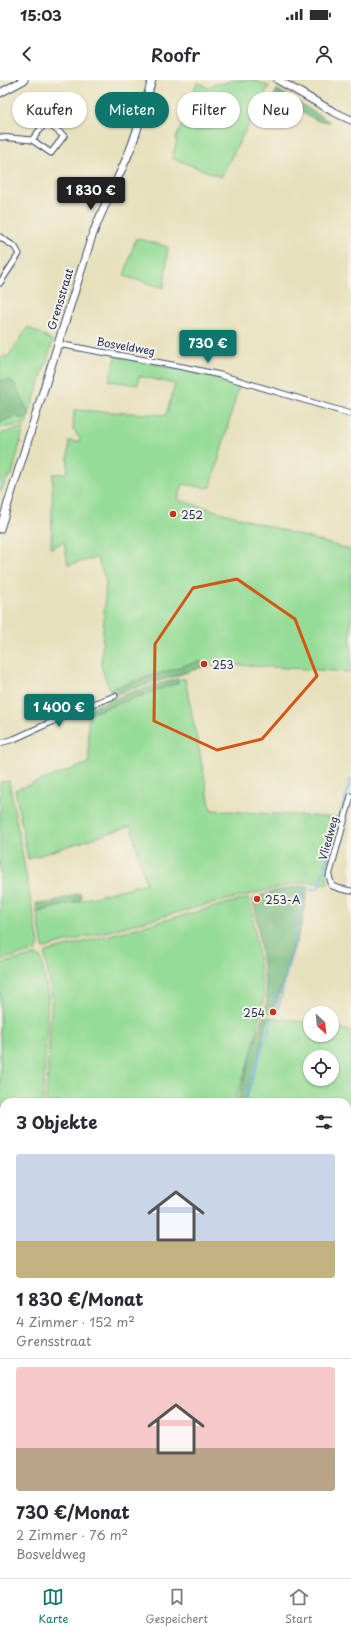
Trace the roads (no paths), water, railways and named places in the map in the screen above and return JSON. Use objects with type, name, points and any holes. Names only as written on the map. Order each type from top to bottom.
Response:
[{"type":"main road","points":[[1,91],[24,80]]},
{"type":"main road","name":"Grensstraat","points":[[0,529],[90,239],[134,140],[152,80]]},
{"type":"main road","points":[[278,80],[332,111],[351,120]]},
{"type":"street","points":[[0,137],[32,140],[51,154],[64,136],[46,122],[32,140]]},
{"type":"street","points":[[0,237],[15,247],[19,254],[0,283]]},
{"type":"street","name":"Bosveldweg","points":[[58,344],[183,366],[220,375],[351,414]]},
{"type":"street","points":[[0,743],[14,739],[87,706],[115,696]]},
{"type":"street","name":"Vliedweg","points":[[351,796],[330,867],[329,879],[332,886],[351,890]]},
{"type":"waterway","points":[[273,1011],[278,1008],[282,993],[304,892],[306,889],[318,889],[319,887],[351,779]]},
{"type":"waterway","points":[[273,994],[273,1010]]},
{"type":"waterway","points":[[245,1098],[272,1020]]},
{"type":"place","name":"252","points":[[173,514]]},
{"type":"place","name":"253","points":[[204,664]]},
{"type":"place","name":"253-A","points":[[257,899]]},
{"type":"place","name":"254","points":[[273,1012]]}]
